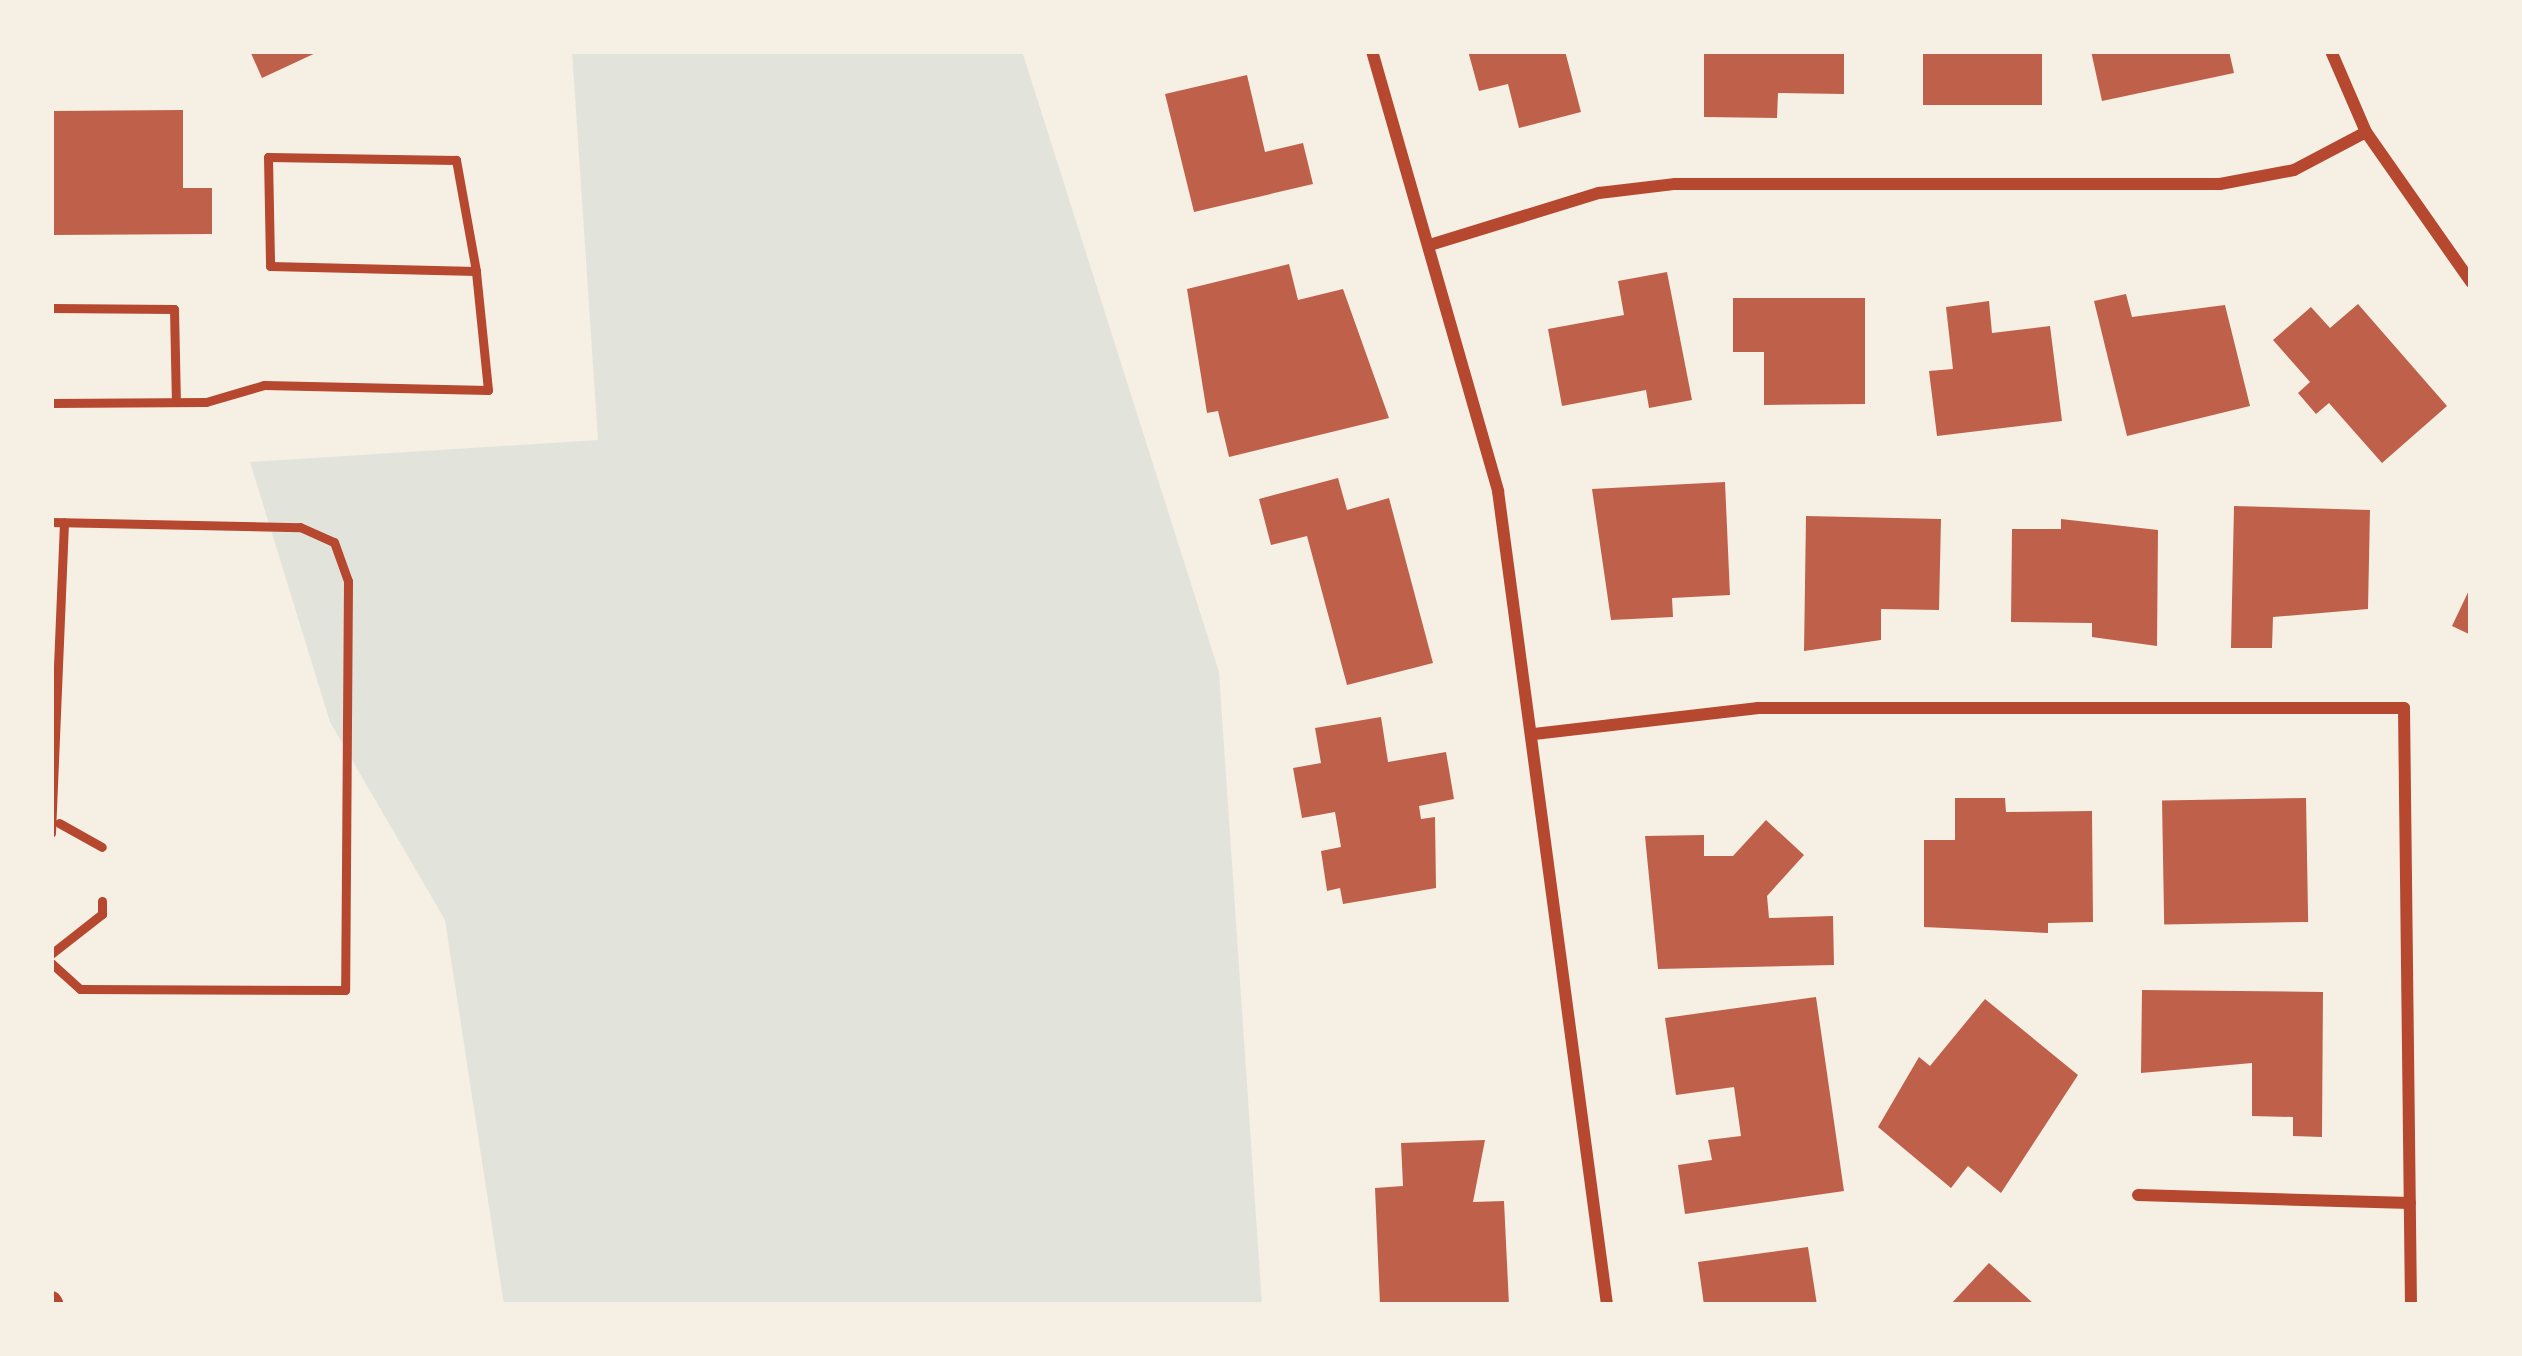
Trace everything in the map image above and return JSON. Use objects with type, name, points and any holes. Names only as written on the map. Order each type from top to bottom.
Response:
[{"type":"street","points":[[1372,51],[1433,244],[1498,491],[1534,734],[1606,1305]]},
{"type":"street","points":[[2331,51],[2366,132],[2471,282]]},
{"type":"street","points":[[1433,244],[1599,193],[1675,184],[2220,184],[2294,170],[2366,132]]},
{"type":"street","points":[[1534,734],[1758,708],[2404,708],[2411,1305]]},
{"type":"street","points":[[2138,1195],[2410,1203]]},
{"type":"lane","points":[[51,403],[176,402],[264,385],[488,390],[476,271],[456,160],[268,157],[269,266],[476,271]]},
{"type":"lane","points":[[51,308],[174,309],[176,402]]},
{"type":"lane","points":[[51,522],[300,527],[334,542],[348,580],[345,990],[80,989],[51,958],[102,914],[102,901]]},
{"type":"lane","points":[[64,522],[55,828],[102,848]]},
{"type":"shaded area","points":[[572,51],[1022,51],[1219,672],[1262,1305],[504,1305],[445,920],[330,722],[250,462],[598,440]]},
{"type":"building","points":[[250,51],[320,51],[262,78]]},
{"type":"building","points":[[1468,51],[1565,51],[1581,112],[1519,128],[1508,84],[1479,91]]},
{"type":"building","points":[[1704,51],[1844,51],[1844,94],[1778,93],[1777,118],[1704,117]]},
{"type":"building","points":[[1923,51],[2042,51],[2042,105],[1923,105]]},
{"type":"building","points":[[2091,51],[2229,51],[2234,73],[2102,101]]},
{"type":"building","points":[[1247,75],[1265,152],[1303,143],[1313,184],[1194,212],[1165,94]]},
{"type":"building","points":[[183,110],[183,188],[212,188],[212,234],[51,235],[51,111]]},
{"type":"building","points":[[1289,264],[1298,300],[1343,289],[1389,418],[1229,457],[1218,411],[1207,413],[1187,289]]},
{"type":"building","points":[[1667,272],[1692,400],[1649,408],[1646,390],[1562,406],[1548,329],[1624,315],[1618,281]]},
{"type":"building","points":[[2126,294],[2132,317],[2225,305],[2250,406],[2127,436],[2094,301]]},
{"type":"building","points":[[1733,298],[1865,298],[1865,404],[1764,405],[1764,352],[1733,352]]},
{"type":"building","points":[[1989,301],[1992,333],[2050,326],[2062,421],[1937,436],[1929,371],[1953,369],[1946,307]]},
{"type":"building","points":[[2358,304],[2447,406],[2382,463],[2329,403],[2316,414],[2298,393],[2310,382],[2273,340],[2311,307],[2330,328]]},
{"type":"building","points":[[1338,478],[1347,510],[1389,498],[1433,663],[1347,685],[1307,536],[1271,545],[1259,499]]},
{"type":"building","points":[[1725,482],[1730,595],[1672,598],[1673,617],[1611,620],[1592,489]]},
{"type":"building","points":[[2234,506],[2370,510],[2368,609],[2273,617],[2272,648],[2231,648]]},
{"type":"building","points":[[1806,516],[1941,519],[1939,610],[1881,609],[1881,640],[1804,651]]},
{"type":"building","points":[[2061,519],[2158,530],[2157,646],[2092,637],[2092,623],[2011,622],[2012,529],[2061,529]]},
{"type":"building","points":[[2471,586],[2471,635],[2452,626]]},
{"type":"building","points":[[1381,717],[1388,762],[1446,752],[1454,799],[1419,806],[1421,819],[1435,817],[1436,888],[1343,904],[1340,888],[1327,891],[1321,851],[1341,847],[1335,812],[1302,818],[1293,768],[1321,763],[1315,728]]},
{"type":"building","points":[[1955,798],[2005,798],[2006,812],[2092,811],[2093,922],[2048,923],[2048,933],[1924,927],[1924,840],[1955,840]]},
{"type":"building","points":[[2306,798],[2308,922],[2164,924],[2162,801]]},
{"type":"building","points":[[1766,820],[1804,855],[1767,896],[1769,918],[1833,916],[1834,965],[1658,969],[1645,836],[1704,835],[1704,856],[1733,856]]},
{"type":"building","points":[[2142,990],[2323,992],[2322,1137],[2293,1136],[2293,1117],[2252,1116],[2252,1063],[2141,1073]]},
{"type":"building","points":[[1816,997],[1844,1191],[1685,1214],[1678,1165],[1712,1160],[1708,1140],[1741,1136],[1734,1087],[1676,1095],[1665,1018]]},
{"type":"building","points":[[1985,999],[2078,1075],[2001,1193],[1968,1166],[1951,1188],[1878,1127],[1919,1057],[1930,1066]]},
{"type":"building","points":[[1485,1140],[1473,1202],[1504,1201],[1509,1305],[1380,1305],[1375,1188],[1403,1186],[1401,1143]]},
{"type":"building","points":[[1808,1247],[1817,1305],[1704,1305],[1698,1262]]},
{"type":"building","points":[[1989,1263],[2035,1305],[1950,1305]]}]
